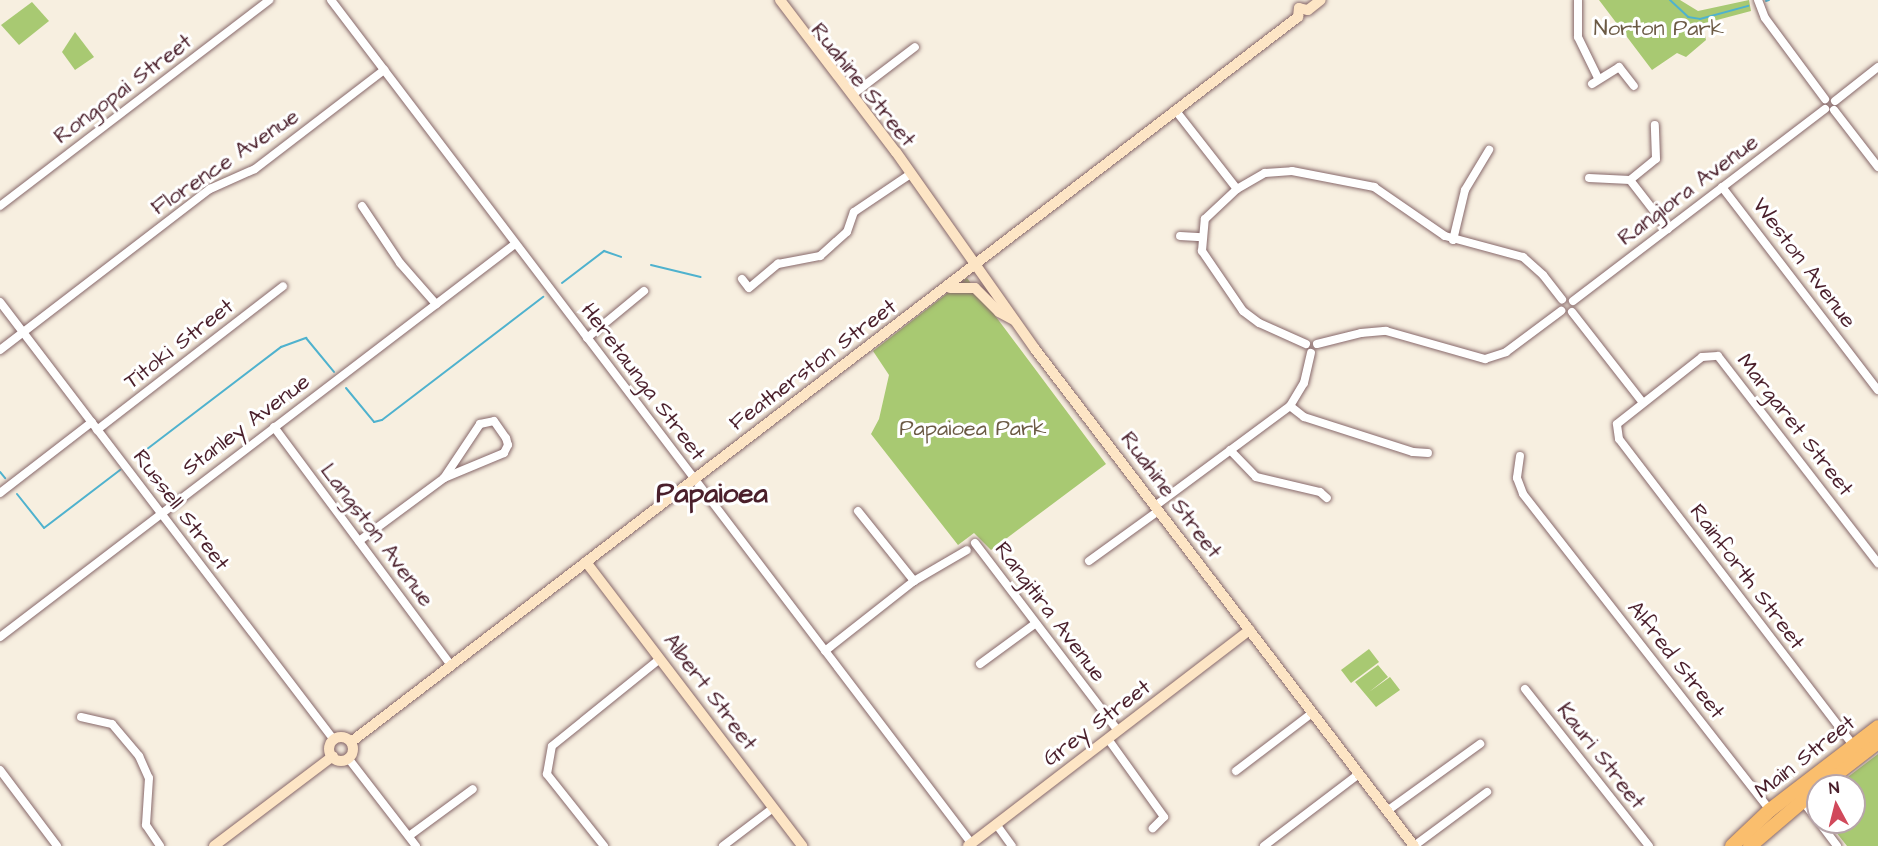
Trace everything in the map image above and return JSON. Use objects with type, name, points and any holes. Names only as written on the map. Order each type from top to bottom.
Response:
[{"type":"highway","name":"Main Street","points":[[1750,846],[1798,796],[1853,745],[1878,726]]},
{"type":"highway","name":"Main Street","points":[[1837,774],[1878,742]]},
{"type":"highway","name":"Main Street","points":[[1732,846],[1770,810],[1806,793]]},
{"type":"main road","name":"Featherston Street","points":[[351,742],[946,289],[975,264],[1176,111],[1300,9],[1321,0]]},
{"type":"main road","name":"Ruahine Street","points":[[777,1],[852,95],[1016,321],[1414,846]]},
{"type":"main road","name":"Ruahine Street","points":[[777,1],[891,157],[902,165]]},
{"type":"main road","points":[[946,289],[966,285],[975,288],[999,312],[1016,321]]},
{"type":"main road","name":"Albert Street","points":[[586,562],[802,846]]},
{"type":"main road","name":"Grey Street","points":[[970,845],[1250,630]]},
{"type":"main road","points":[[214,846],[333,756],[348,758],[353,750],[351,742],[341,737],[334,740],[330,750],[333,756]]},
{"type":"street","name":"Rongopai Street","points":[[0,206],[268,0]]},
{"type":"street","name":"Heretaunga Street","points":[[331,0],[970,845]]},
{"type":"street","points":[[1578,0],[1578,37],[1595,81],[1619,67],[1634,86]]},
{"type":"street","points":[[1758,0],[1765,18],[1825,99],[1835,105],[1878,168]]},
{"type":"street","points":[[852,95],[915,47]]},
{"type":"street","points":[[1825,99],[1825,109],[1835,105],[1878,67]]},
{"type":"street","name":"Florence Avenue","points":[[0,350],[210,189],[255,169],[384,70]]},
{"type":"street","name":"Rangiora Avenue","points":[[1573,301],[1825,109]]},
{"type":"street","points":[[1176,111],[1237,189]]},
{"type":"street","points":[[1589,178],[1630,180],[1656,159],[1655,125]]},
{"type":"street","points":[[1453,240],[1465,190],[1489,150]]},
{"type":"street","points":[[1089,561],[1290,406],[1304,383],[1311,353],[1306,344],[1259,323],[1243,310],[1209,267],[1202,251],[1205,219],[1237,189],[1265,173],[1292,171],[1358,183],[1382,191],[1428,227],[1453,240],[1523,257],[1543,274],[1562,299],[1561,311]]},
{"type":"street","points":[[742,279],[749,288],[778,264],[820,256],[847,232],[854,212],[909,175]]},
{"type":"street","points":[[1630,180],[1668,229]]},
{"type":"street","name":"Weston Avenue","points":[[1722,187],[1878,390]]},
{"type":"street","points":[[362,206],[400,263],[435,304]]},
{"type":"street","points":[[1180,236],[1202,237]]},
{"type":"street","name":"Stanley Avenue","points":[[0,637],[515,244]]},
{"type":"street","name":"Titoki Street","points":[[97,430],[283,286]]},
{"type":"street","points":[[587,338],[644,291]]},
{"type":"street","points":[[1562,299],[1573,301],[1572,312],[1643,403]]},
{"type":"street","name":"Russell Street","points":[[0,302],[334,740]]},
{"type":"street","points":[[1306,344],[1312,341],[1317,344],[1351,334],[1386,331],[1485,359],[1506,352],[1561,311],[1572,312]]},
{"type":"street","points":[[1311,353],[1317,350],[1317,344]]},
{"type":"street","name":"Margaret Street","points":[[1616,428],[1643,403],[1702,357],[1718,356],[1878,562]]},
{"type":"street","points":[[1290,406],[1304,417],[1413,452],[1428,453]]},
{"type":"street","points":[[359,541],[444,478],[504,453],[508,445],[506,438],[494,421],[480,424],[444,478]]},
{"type":"street","points":[[0,493],[92,422]]},
{"type":"street","name":"Langston Avenue","points":[[274,427],[451,665]]},
{"type":"street","name":"Rainforth Street","points":[[1616,428],[1619,439],[1853,745]]},
{"type":"street","points":[[1230,450],[1256,477],[1320,492],[1327,498]]},
{"type":"street","name":"Alfred Street","points":[[1520,456],[1520,488],[1770,810]]},
{"type":"street","points":[[858,511],[914,582]]},
{"type":"street","name":"Rangitira Avenue","points":[[975,543],[1118,731]]},
{"type":"street","points":[[825,651],[914,582],[967,550]]},
{"type":"street","points":[[980,664],[1036,623]]},
{"type":"street","points":[[604,846],[548,774],[552,746],[660,659]]},
{"type":"street","name":"Kauri Street","points":[[1525,688],[1649,846]]},
{"type":"street","points":[[1236,771],[1312,713]]},
{"type":"street","points":[[81,717],[112,724],[146,768],[149,778],[146,825],[160,846]]},
{"type":"street","points":[[1108,739],[1164,817],[1153,828]]},
{"type":"street","points":[[1387,811],[1480,744]]},
{"type":"street","points":[[348,758],[416,846]]},
{"type":"street","points":[[0,770],[57,846]]},
{"type":"street","points":[[1264,846],[1359,774]]},
{"type":"street","points":[[409,836],[472,789]]},
{"type":"street","points":[[1414,846],[1487,792]]},
{"type":"street","points":[[1798,796],[1806,806]]},
{"type":"street","points":[[723,846],[773,808]]},
{"type":"street","points":[[996,824],[1012,846]]},
{"type":"street","points":[[1828,834],[1837,846]]},
{"type":"green space","name":"Norton Park","points":[[1599,0],[1680,0],[1698,11],[1749,0],[1751,11],[1702,24],[1706,40],[1686,57],[1677,53],[1652,70]]},
{"type":"green space","points":[[32,2],[49,21],[19,45],[1,25]]},
{"type":"green space","points":[[75,32],[94,57],[75,70],[62,52]]},
{"type":"green space","name":"Papaioea Park","points":[[967,278],[1106,464],[991,550],[974,533],[958,545],[871,434],[879,419],[889,375],[873,351]]},
{"type":"green space","points":[[1369,649],[1379,662],[1351,683],[1341,670]]},
{"type":"green space","points":[[1378,665],[1388,677],[1369,692],[1390,677],[1400,690],[1376,707],[1355,682]]},
{"type":"green space","points":[[1878,754],[1878,846],[1847,846],[1838,834],[1866,834],[1866,774],[1852,774]]},
{"type":"waterway","points":[[1670,0],[1688,17],[1700,19],[1748,6]]},
{"type":"waterway","points":[[562,283],[604,251],[621,257]]},
{"type":"waterway","points":[[651,265],[701,277]]},
{"type":"waterway","points":[[346,388],[374,422],[382,420],[543,297]]},
{"type":"waterway","points":[[134,459],[281,347],[306,338],[334,372]]},
{"type":"waterway","points":[[17,494],[44,528],[120,470]]},
{"type":"waterway","points":[[0,472],[5,478]]},
{"type":"district","name":"Papaioea","points":[[712,494]]}]
